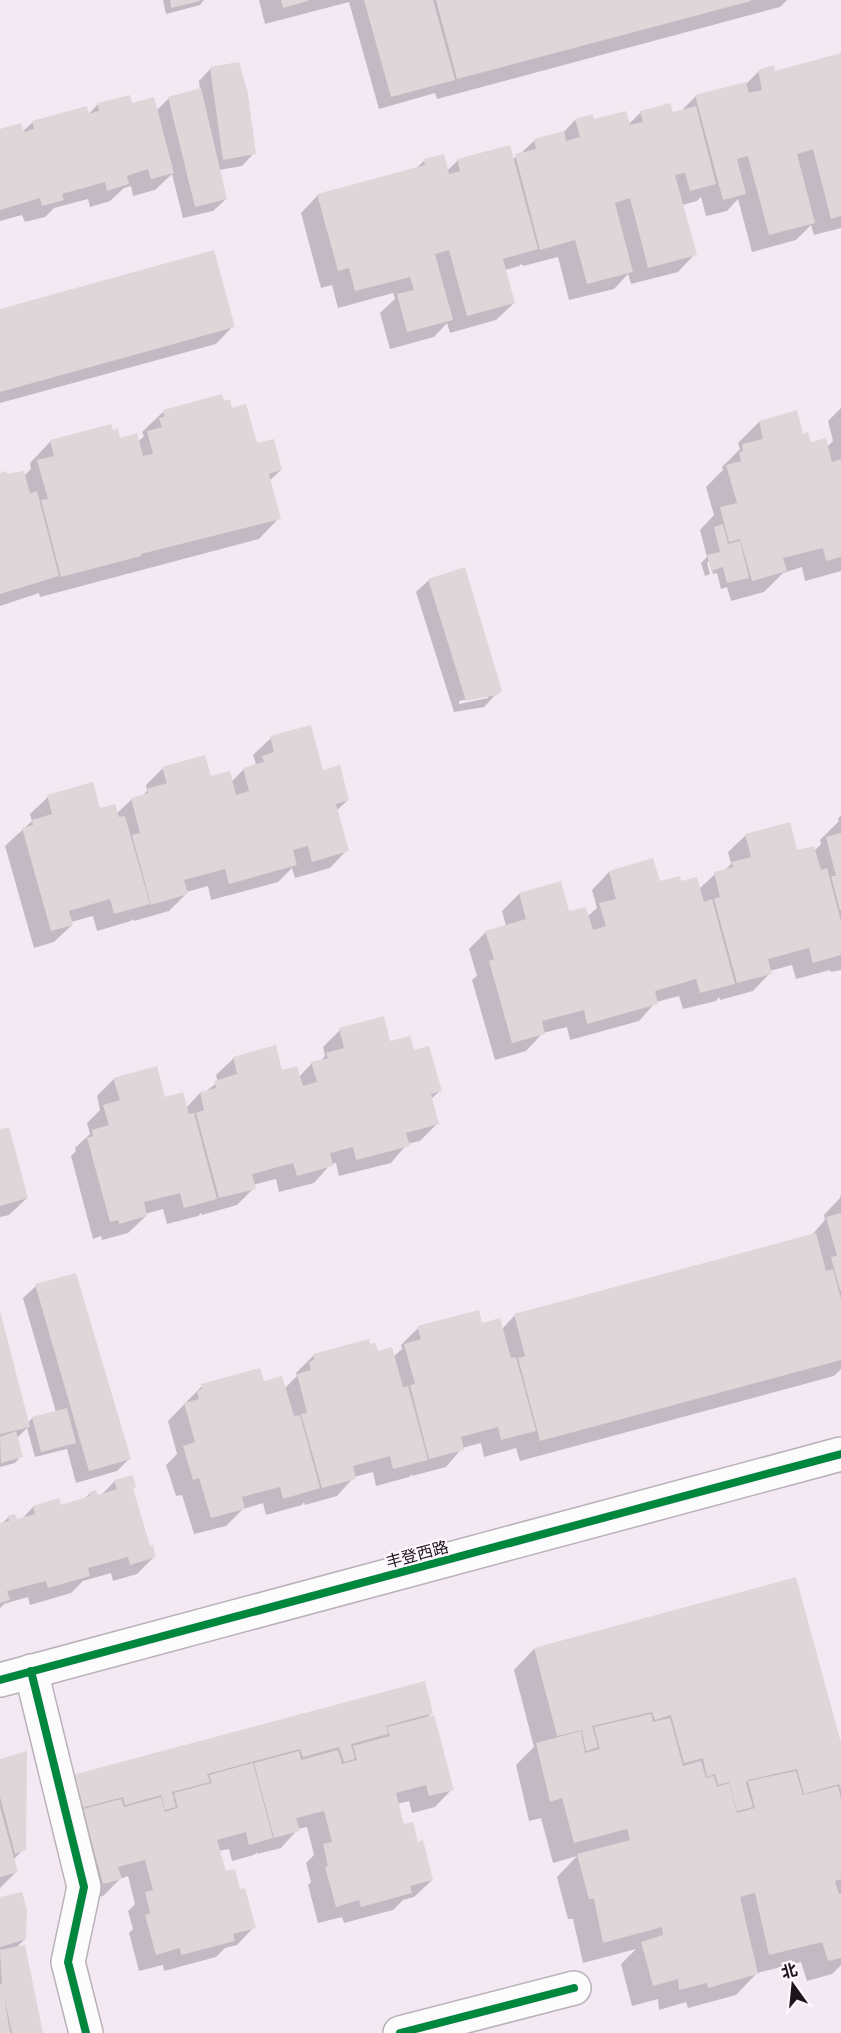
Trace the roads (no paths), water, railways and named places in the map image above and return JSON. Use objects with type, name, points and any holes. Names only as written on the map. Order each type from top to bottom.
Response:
[{"type":"street","name":"丰登西路","points":[[0,1680],[841,1454]]},
{"type":"street","points":[[31,1671],[84,1887],[68,1962],[86,2033]]},
{"type":"street","points":[[400,2033],[574,1988]]}]
